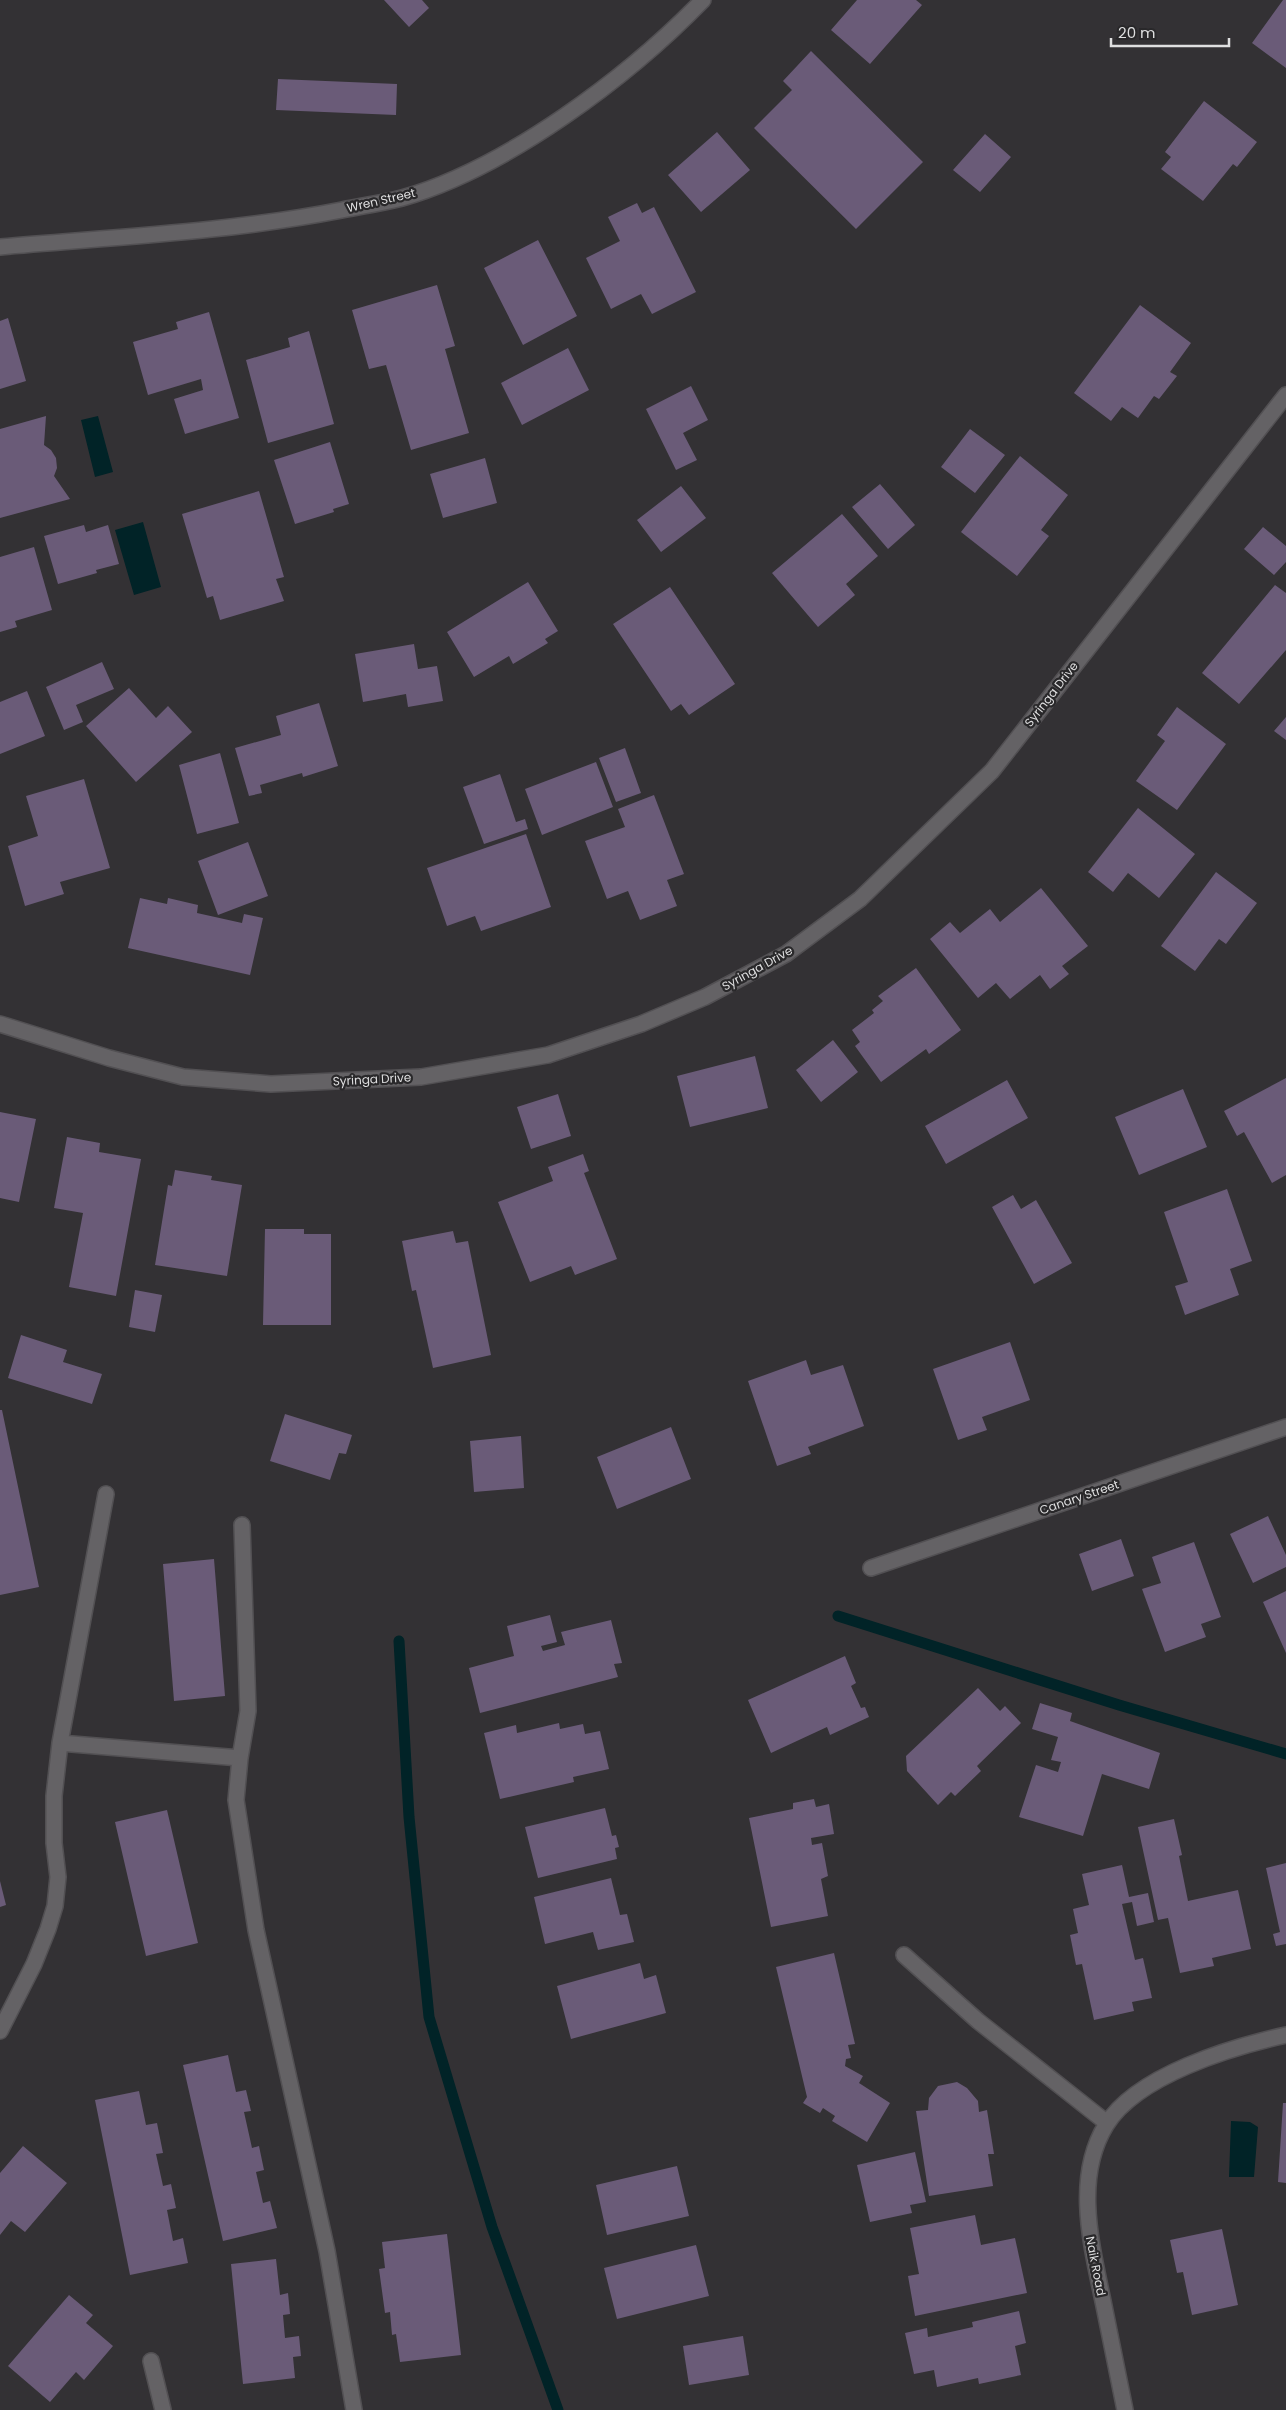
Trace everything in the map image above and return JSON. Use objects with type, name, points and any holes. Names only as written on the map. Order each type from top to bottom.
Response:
[{"type":"street","name":"Wren Street","points":[[0,247],[281,222],[403,198],[472,171],[531,137],[600,91],[678,26],[703,0]]},
{"type":"street","name":"Syringa Drive","points":[[0,1024],[109,1058],[183,1077],[271,1084],[421,1077],[548,1055],[641,1024],[705,997],[786,954],[860,899],[992,771],[1286,396]]},
{"type":"street","name":"Canary Street","points":[[871,1568],[1286,1427]]},
{"type":"street","points":[[0,2031],[34,1964],[55,1906],[58,1877],[54,1842],[54,1796],[60,1743],[106,1494]]},
{"type":"street","points":[[242,1524],[248,1711],[240,1758],[236,1800],[256,1930],[327,2251],[354,2410]]},
{"type":"street","points":[[60,1743],[240,1758]]},
{"type":"street","points":[[904,1955],[978,2021],[1107,2123]]},
{"type":"street","name":"Naik Road","points":[[1125,2410],[1090,2236],[1087,2186],[1095,2146],[1107,2123],[1126,2101],[1150,2084],[1206,2058],[1286,2035]]},
{"type":"street","points":[[151,2361],[163,2410]]},
{"type":"water","points":[[98,416],[113,472],[95,477],[81,420]]},
{"type":"water","points":[[143,522],[161,587],[134,595],[115,530]]},
{"type":"water","points":[[1231,2121],[1250,2122],[1258,2127],[1254,2177],[1229,2177]]},
{"type":"building","points":[[384,0],[422,0],[429,8],[409,27]]},
{"type":"building","points":[[857,0],[916,0],[922,5],[870,64],[831,30]]},
{"type":"building","points":[[1283,0],[1286,0],[1286,68],[1252,43]]},
{"type":"building","points":[[811,51],[923,162],[856,229],[754,128],[792,90],[783,81]]},
{"type":"building","points":[[278,79],[397,84],[396,115],[276,110]]},
{"type":"building","points":[[1204,101],[1257,142],[1237,167],[1233,164],[1203,201],[1161,169],[1171,157],[1165,152]]},
{"type":"building","points":[[717,132],[750,170],[701,212],[668,175]]},
{"type":"building","points":[[985,134],[1011,157],[980,192],[953,170]]},
{"type":"building","points":[[637,203],[642,213],[654,207],[696,292],[652,314],[641,294],[611,309],[586,258],[620,241],[608,217]]},
{"type":"building","points":[[538,240],[577,316],[523,345],[484,268]]},
{"type":"building","points":[[437,285],[455,346],[445,349],[469,433],[411,450],[386,365],[369,369],[352,310]]},
{"type":"building","points":[[1140,305],[1191,343],[1170,372],[1177,376],[1159,399],[1154,396],[1138,418],[1122,407],[1111,421],[1074,393]]},
{"type":"building","points":[[209,312],[239,418],[185,434],[174,399],[203,390],[201,379],[148,395],[133,342],[178,329],[176,322]]},
{"type":"building","points":[[8,318],[26,381],[0,389],[0,321]]},
{"type":"building","points":[[309,331],[334,424],[268,443],[246,360],[290,347],[288,338]]},
{"type":"building","points":[[568,348],[589,390],[522,425],[501,383]]},
{"type":"building","points":[[691,386],[708,420],[683,433],[697,460],[676,470],[646,409]]},
{"type":"building","points":[[46,416],[44,445],[51,450],[56,458],[57,468],[54,476],[70,499],[0,518],[0,429]]},
{"type":"building","points":[[970,429],[1005,455],[975,493],[941,467]]},
{"type":"building","points":[[330,442],[349,504],[333,509],[334,512],[295,524],[274,460]]},
{"type":"building","points":[[1020,456],[1068,495],[1041,530],[1049,536],[1017,576],[961,532]]},
{"type":"building","points":[[485,458],[497,503],[443,518],[430,474]]},
{"type":"building","points":[[880,484],[915,525],[888,549],[852,507]]},
{"type":"building","points":[[681,486],[706,518],[661,552],[637,520]]},
{"type":"building","points":[[259,491],[284,577],[276,579],[284,601],[220,620],[213,596],[207,598],[182,514]]},
{"type":"building","points":[[842,514],[878,556],[846,584],[855,595],[818,627],[772,573]]},
{"type":"building","points":[[84,525],[86,532],[108,525],[119,564],[96,570],[97,573],[58,584],[44,536]]},
{"type":"building","points":[[1263,527],[1286,546],[1286,562],[1274,575],[1244,549]]},
{"type":"building","points":[[34,547],[52,610],[15,621],[17,627],[0,632],[0,557]]},
{"type":"building","points":[[528,582],[558,631],[545,639],[548,643],[513,664],[509,656],[474,677],[447,632]]},
{"type":"building","points":[[1275,585],[1286,593],[1286,650],[1239,704],[1202,673]]},
{"type":"building","points":[[670,587],[735,684],[689,715],[681,704],[671,711],[613,624]]},
{"type":"building","points":[[414,644],[418,669],[437,666],[443,701],[408,707],[406,694],[363,702],[355,654]]},
{"type":"building","points":[[102,662],[114,689],[76,705],[83,722],[64,730],[46,687]]},
{"type":"building","points":[[129,688],[156,718],[168,706],[192,732],[136,782],[86,726]]},
{"type":"building","points":[[27,691],[45,736],[0,754],[0,702]]},
{"type":"building","points":[[319,703],[338,766],[303,777],[302,773],[260,785],[262,793],[249,796],[235,748],[281,735],[276,716]]},
{"type":"building","points":[[1177,707],[1226,744],[1177,810],[1136,781],[1165,741],[1157,735]]},
{"type":"building","points":[[1286,717],[1286,740],[1274,731]]},
{"type":"building","points":[[625,748],[641,793],[616,802],[599,758]]},
{"type":"building","points":[[220,753],[239,823],[197,834],[179,765]]},
{"type":"building","points":[[596,762],[613,807],[542,835],[525,789]]},
{"type":"building","points":[[500,774],[516,822],[525,819],[528,829],[484,844],[463,787]]},
{"type":"building","points":[[84,779],[110,868],[60,882],[64,894],[25,906],[8,846],[38,836],[26,796]]},
{"type":"building","points":[[654,795],[684,874],[667,880],[677,906],[640,920],[628,891],[607,899],[585,841],[625,827],[618,809]]},
{"type":"building","points":[[1138,808],[1195,854],[1159,898],[1128,873],[1113,892],[1088,872]]},
{"type":"building","points":[[526,834],[551,907],[481,931],[475,916],[447,926],[427,868]]},
{"type":"building","points":[[248,842],[268,896],[218,915],[198,861]]},
{"type":"building","points":[[1216,872],[1257,903],[1226,944],[1219,939],[1195,971],[1161,946]]},
{"type":"building","points":[[1041,888],[1088,946],[1062,966],[1069,974],[1050,989],[1040,975],[1010,999],[996,983],[978,998],[930,939],[950,922],[960,933],[990,909],[1000,922]]},
{"type":"building","points":[[140,898],[167,904],[168,898],[198,905],[197,913],[242,923],[244,914],[263,918],[250,975],[128,948]]},
{"type":"building","points":[[916,968],[961,1030],[929,1054],[926,1049],[881,1082],[855,1046],[860,1042],[852,1030],[874,1013],[872,1010],[883,1001],[878,996]]},
{"type":"building","points":[[833,1040],[858,1072],[821,1102],[796,1070]]},
{"type":"building","points":[[755,1056],[768,1108],[690,1127],[677,1076]]},
{"type":"building","points":[[1286,1078],[1286,1175],[1272,1183],[1244,1132],[1237,1136],[1224,1111]]},
{"type":"building","points":[[1007,1080],[1028,1118],[946,1164],[925,1126]]},
{"type":"building","points":[[1183,1089],[1207,1147],[1139,1175],[1115,1117]]},
{"type":"building","points":[[558,1094],[571,1136],[531,1149],[517,1107]]},
{"type":"building","points":[[0,1112],[36,1119],[19,1202],[0,1198]]},
{"type":"building","points":[[67,1137],[100,1143],[99,1152],[141,1159],[116,1296],[69,1287],[83,1213],[54,1208]]},
{"type":"building","points":[[583,1154],[589,1171],[584,1173],[617,1259],[575,1275],[571,1266],[530,1282],[498,1202],[553,1181],[548,1167]]},
{"type":"building","points":[[175,1170],[212,1176],[211,1180],[242,1185],[227,1276],[155,1265],[168,1185],[172,1186]]},
{"type":"building","points":[[1227,1189],[1252,1261],[1230,1269],[1239,1295],[1185,1315],[1175,1286],[1188,1282],[1164,1212]]},
{"type":"building","points":[[1013,1195],[1021,1209],[1036,1200],[1072,1263],[1034,1284],[992,1207]]},
{"type":"building","points":[[265,1229],[304,1229],[304,1234],[331,1234],[331,1325],[263,1325]]},
{"type":"building","points":[[453,1231],[456,1243],[468,1241],[491,1355],[433,1368],[416,1290],[412,1291],[402,1241]]},
{"type":"building","points":[[135,1290],[162,1295],[155,1332],[129,1327]]},
{"type":"building","points":[[21,1335],[67,1350],[63,1362],[102,1374],[92,1404],[8,1378]]},
{"type":"building","points":[[1010,1342],[1030,1400],[982,1417],[987,1430],[958,1440],[933,1369]]},
{"type":"building","points":[[806,1360],[811,1375],[843,1365],[864,1426],[808,1447],[811,1454],[777,1466],[748,1381]]},
{"type":"building","points":[[0,1410],[2,1410],[39,1587],[0,1595]]},
{"type":"building","points":[[285,1414],[352,1435],[346,1454],[339,1453],[330,1480],[270,1461]]},
{"type":"building","points":[[671,1427],[691,1479],[617,1509],[597,1457]]},
{"type":"building","points":[[521,1436],[524,1488],[474,1492],[470,1441]]},
{"type":"building","points":[[1268,1516],[1286,1555],[1286,1567],[1253,1583],[1230,1534]]},
{"type":"building","points":[[1121,1539],[1134,1576],[1092,1591],[1079,1554]]},
{"type":"building","points":[[1194,1542],[1221,1617],[1201,1624],[1206,1637],[1165,1652],[1142,1589],[1161,1583],[1152,1557]]},
{"type":"building","points":[[214,1559],[225,1696],[174,1701],[163,1564]]},
{"type":"building","points":[[1286,1591],[1286,1653],[1263,1602]]},
{"type":"building","points":[[550,1615],[557,1642],[541,1646],[543,1651],[565,1645],[561,1632],[611,1620],[622,1663],[614,1664],[618,1677],[480,1713],[469,1668],[514,1656],[507,1626]]},
{"type":"building","points":[[845,1656],[856,1683],[851,1686],[861,1708],[865,1707],[869,1717],[830,1735],[827,1727],[771,1753],[748,1700]]},
{"type":"building","points":[[978,1688],[1000,1711],[1005,1706],[1021,1723],[977,1766],[981,1771],[955,1796],[951,1792],[938,1805],[907,1771],[906,1756]]},
{"type":"building","points":[[1040,1703],[1072,1713],[1070,1721],[1160,1753],[1149,1789],[1102,1774],[1083,1836],[1019,1817],[1036,1765],[1058,1772],[1061,1762],[1051,1760],[1058,1737],[1032,1729]]},
{"type":"building","points":[[559,1723],[560,1729],[583,1724],[585,1734],[600,1731],[609,1769],[573,1777],[574,1782],[500,1799],[484,1733],[516,1725],[517,1733]]},
{"type":"building","points":[[814,1799],[816,1807],[829,1804],[834,1834],[811,1838],[812,1845],[822,1843],[828,1876],[821,1879],[828,1916],[771,1927],[749,1818],[793,1809],[793,1803]]},
{"type":"building","points":[[605,1808],[612,1836],[616,1835],[619,1847],[615,1848],[617,1859],[538,1878],[525,1827]]},
{"type":"building","points":[[167,1810],[198,1943],[146,1956],[115,1822]]},
{"type":"building","points":[[1174,1819],[1182,1855],[1179,1856],[1188,1901],[1238,1890],[1251,1949],[1212,1958],[1214,1966],[1180,1973],[1168,1918],[1158,1920],[1138,1827]]},
{"type":"building","points":[[1286,1863],[1286,1944],[1276,1946],[1273,1934],[1280,1932],[1266,1868]]},
{"type":"building","points":[[1122,1865],[1129,1897],[1148,1893],[1154,1922],[1137,1926],[1132,1902],[1122,1904],[1135,1960],[1143,1958],[1152,1998],[1132,2002],[1134,2011],[1094,2020],[1082,1964],[1076,1965],[1070,1935],[1078,1933],[1073,1909],[1089,1905],[1082,1874]]},
{"type":"building","points":[[611,1878],[620,1915],[627,1914],[634,1942],[598,1950],[593,1932],[545,1944],[534,1897]]},
{"type":"building","points":[[0,1881],[6,1905],[0,1907]]},
{"type":"building","points":[[834,1953],[855,2044],[848,2045],[851,2058],[846,2059],[845,2066],[863,2076],[859,2083],[890,2103],[867,2142],[832,2121],[835,2116],[823,2108],[820,2113],[803,2103],[807,2097],[776,1967]]},
{"type":"building","points":[[640,1963],[644,1979],[656,1975],[666,2013],[571,2039],[557,1986]]},
{"type":"building","points":[[228,2055],[236,2092],[246,2090],[251,2111],[244,2112],[252,2148],[259,2146],[264,2170],[256,2172],[263,2203],[270,2201],[277,2228],[223,2241],[183,2065]]},
{"type":"building","points":[[957,2082],[967,2088],[978,2101],[979,2112],[987,2110],[994,2154],[988,2154],[993,2186],[929,2196],[916,2111],[928,2110],[929,2098],[938,2086]]},
{"type":"building","points":[[139,2091],[146,2125],[157,2123],[163,2153],[156,2154],[163,2186],[171,2184],[176,2208],[167,2210],[173,2241],[183,2238],[188,2263],[130,2275],[95,2100]]},
{"type":"building","points":[[1283,2103],[1286,2103],[1286,2183],[1278,2182]]},
{"type":"building","points":[[23,2146],[67,2183],[25,2232],[11,2221],[0,2235],[0,2173]]},
{"type":"building","points":[[915,2152],[926,2202],[910,2205],[912,2213],[870,2222],[857,2165]]},
{"type":"building","points":[[677,2166],[689,2216],[607,2235],[596,2185]]},
{"type":"building","points":[[975,2215],[981,2245],[1015,2238],[1027,2293],[915,2316],[908,2276],[919,2274],[910,2228]]},
{"type":"building","points":[[1222,2229],[1238,2305],[1192,2315],[1183,2272],[1177,2273],[1170,2240]]},
{"type":"building","points":[[447,2234],[461,2355],[400,2362],[396,2334],[392,2335],[390,2312],[385,2313],[379,2269],[385,2268],[382,2242]]},
{"type":"building","points":[[696,2245],[709,2296],[617,2319],[604,2268]]},
{"type":"building","points":[[276,2259],[280,2295],[288,2293],[290,2314],[283,2315],[285,2338],[299,2336],[301,2356],[293,2357],[295,2378],[243,2384],[231,2264]]},
{"type":"building","points":[[69,2295],[93,2315],[86,2323],[113,2346],[84,2380],[76,2372],[50,2402],[8,2366]]},
{"type":"building","points":[[1019,2311],[1026,2343],[1015,2346],[1021,2375],[979,2384],[978,2378],[937,2387],[934,2370],[914,2374],[905,2333],[927,2328],[928,2337],[973,2327],[972,2322]]},
{"type":"building","points":[[743,2336],[749,2375],[689,2385],[683,2346]]},
{"type":"waterway","points":[[838,1616],[1119,1705],[1286,1754]]},
{"type":"waterway","points":[[399,1641],[409,1817],[429,2017],[492,2227],[558,2410]]}]
